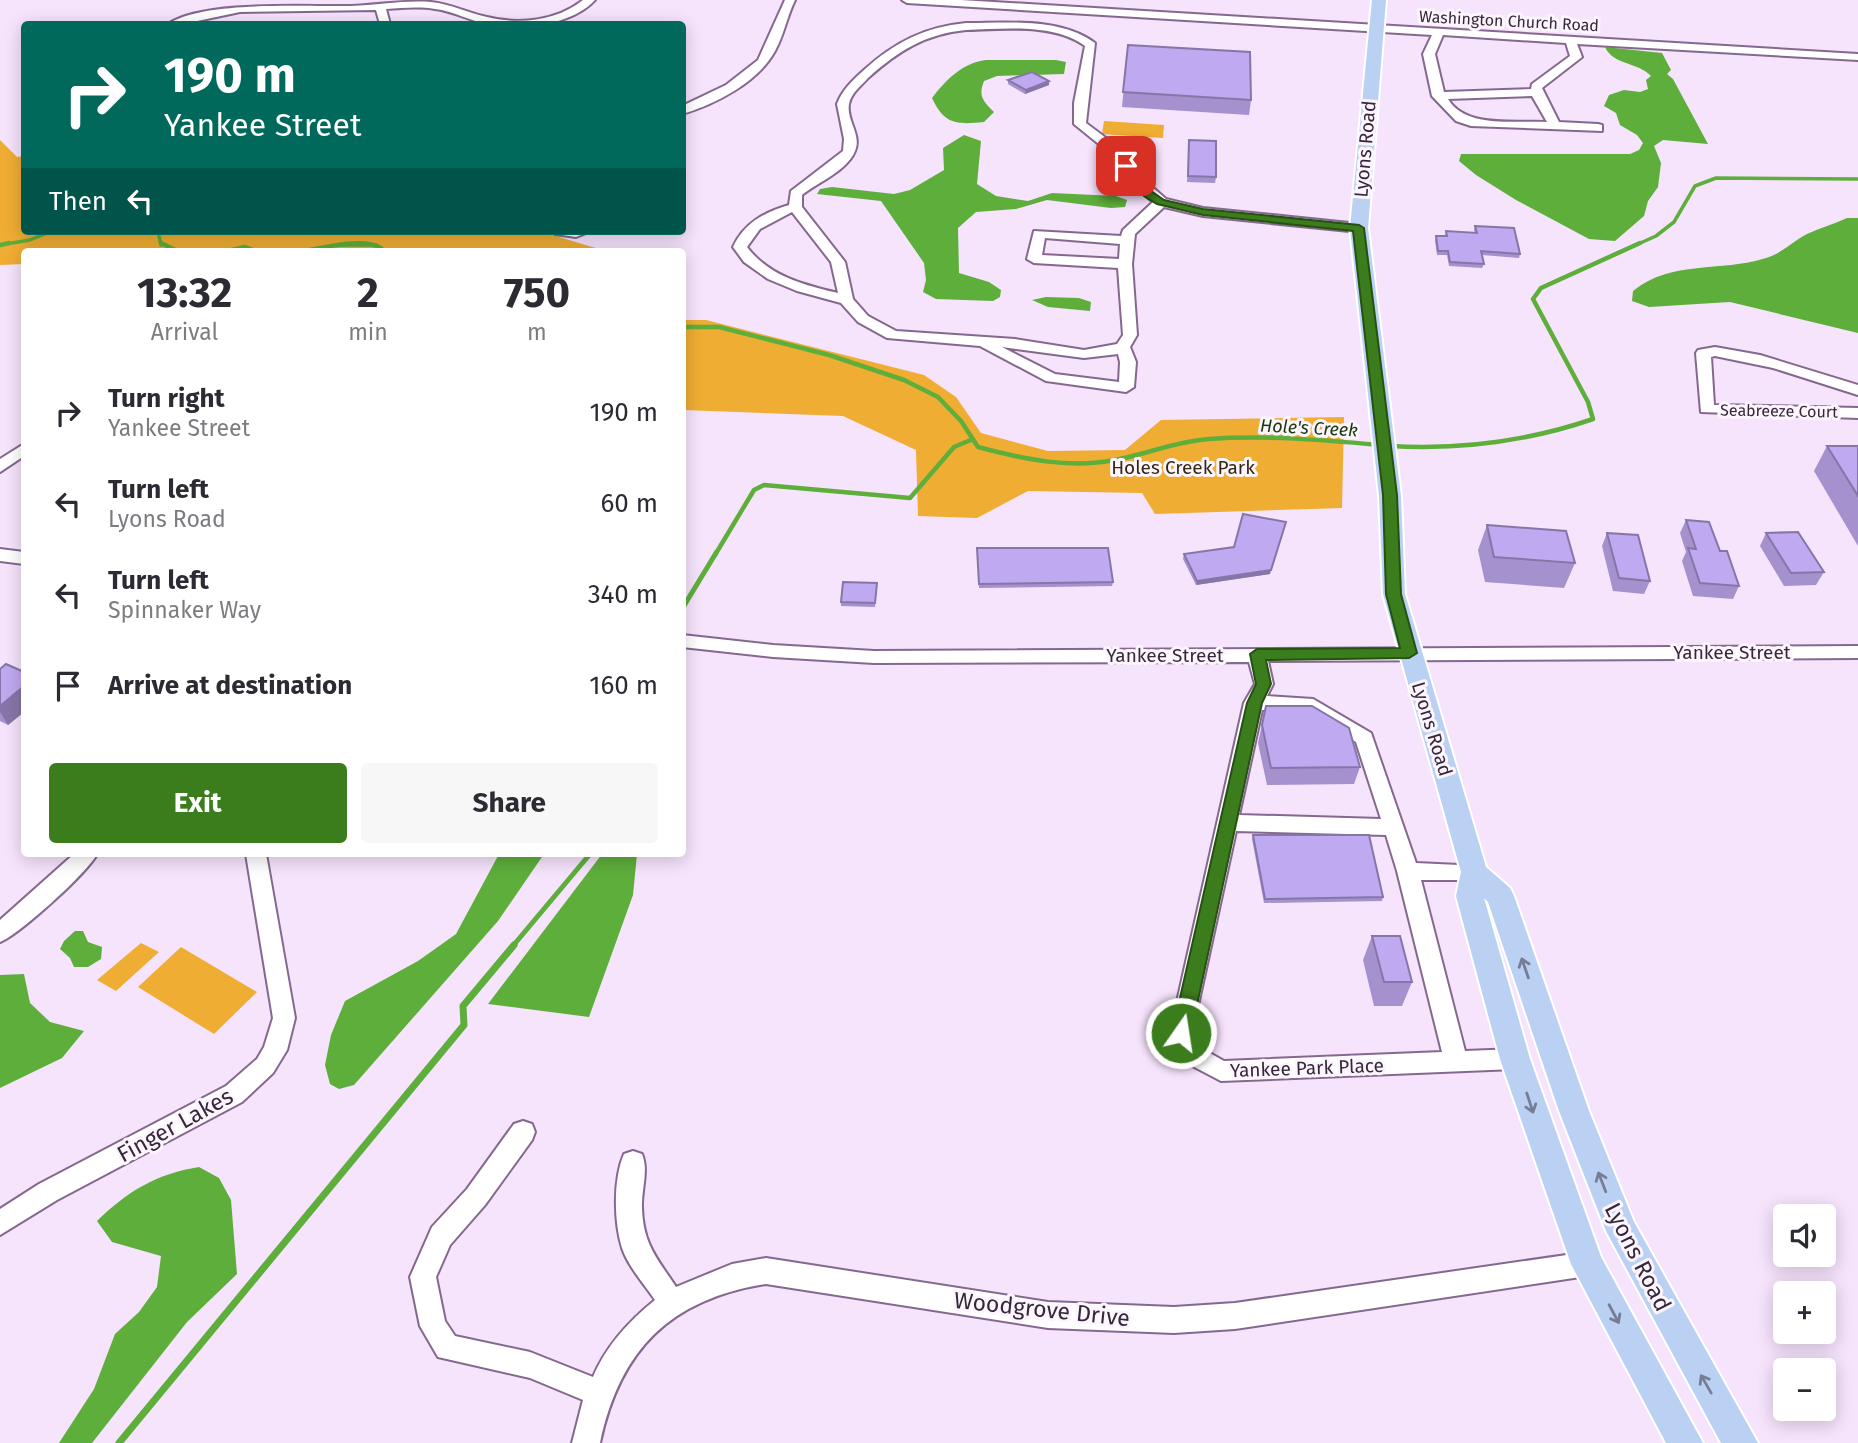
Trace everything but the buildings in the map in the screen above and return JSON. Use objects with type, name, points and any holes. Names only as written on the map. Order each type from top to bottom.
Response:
[{"type":"main road","name":"Lyons Road","points":[[1379,0],[1359,228],[1390,495],[1394,594],[1474,872],[1470,896],[1515,1059],[1587,1264],[1685,1443]]},
{"type":"main road","name":"Lyons Road","points":[[1474,872],[1500,896],[1574,1111],[1622,1231],[1740,1443]]},
{"type":"street","points":[[537,21],[580,0]]},
{"type":"street","points":[[182,21],[211,10],[237,6],[335,9],[432,5],[490,21],[537,21],[575,12],[590,0]]},
{"type":"street","points":[[686,109],[742,80],[760,64],[769,52],[790,0]]},
{"type":"street","name":"Washington Church Road","points":[[906,0],[1858,57]]},
{"type":"street","points":[[380,7],[384,21]]},
{"type":"street","points":[[327,21],[335,9]]},
{"type":"street","points":[[1044,29],[1049,9]]},
{"type":"street","points":[[1161,202],[1128,233],[1125,264],[1130,334],[1123,347],[1108,352],[1084,354],[1016,343],[892,335],[863,319],[846,300],[838,262],[795,207],[796,194],[809,181],[843,160],[849,150],[850,139],[843,103],[850,90],[889,52],[917,36],[948,27],[1044,29],[1071,32],[1091,45],[1079,99],[1080,124],[1122,156],[1138,182],[1161,202],[1203,212],[1359,228]]},
{"type":"street","points":[[1438,33],[1429,54],[1438,96],[1445,107],[1461,120],[1598,128]]},
{"type":"street","points":[[1555,126],[1536,87],[1550,74],[1570,65],[1576,57],[1571,41]]},
{"type":"street","points":[[1438,96],[1537,92]]},
{"type":"street","points":[[795,207],[774,213],[743,237],[740,247],[758,267],[777,278],[846,300]]},
{"type":"street","points":[[1125,264],[1034,260],[1039,234],[1127,240]]},
{"type":"street","points":[[982,341],[1051,378],[1126,387],[1128,362],[1123,347]]},
{"type":"street","name":"Seabreeze Court","points":[[1858,390],[1723,352],[1703,353],[1707,409],[1858,412]]},
{"type":"street","points":[[0,467],[21,451]]},
{"type":"street","points":[[0,555],[21,558]]},
{"type":"street","name":"Yankee Street","points":[[686,640],[773,651],[874,657],[1858,652]]},
{"type":"street","name":"Yankee Park Place","points":[[1257,654],[1264,684],[1254,703],[1181,1033],[1191,1054],[1221,1071],[1515,1059]]},
{"type":"street","points":[[1254,703],[1306,704],[1364,738],[1408,871],[1456,1062]]},
{"type":"street","points":[[1229,823],[1393,827]]},
{"type":"street","points":[[0,933],[84,857]]},
{"type":"street","name":"Finger Lakes","points":[[0,1223],[48,1192],[234,1094],[265,1066],[275,1050],[284,1018],[257,857]]},
{"type":"street","points":[[1408,871],[1474,872]]},
{"type":"street","points":[[523,1132],[476,1197],[441,1236],[423,1277],[433,1326],[447,1348],[530,1365],[598,1393]]},
{"type":"street","points":[[633,1162],[629,1207],[634,1246],[671,1302]]},
{"type":"street","name":"Woodgrove Drive","points":[[586,1443],[588,1423],[598,1393],[611,1366],[629,1342],[671,1302],[722,1278],[766,1271],[1048,1315],[1111,1320],[1174,1320],[1235,1316],[1369,1298],[1587,1264]]},
{"type":"green space","points":[[1104,121],[1164,125],[1163,138],[1102,134]]},
{"type":"green space","points":[[0,140],[17,157],[21,156],[21,235],[552,235],[596,248],[21,248],[21,264],[0,265]]},
{"type":"green space","name":"Holes Creek Park","points":[[686,320],[706,320],[924,375],[956,397],[981,433],[1048,451],[1125,450],[1161,420],[1344,417],[1342,508],[1155,514],[1142,493],[1028,491],[977,518],[918,516],[916,450],[843,416],[686,410]]},
{"type":"green space","points":[[141,943],[159,952],[116,991],[97,980]]},
{"type":"green space","points":[[181,947],[257,992],[214,1034],[138,987]]},
{"type":"shaded area","points":[[1605,47],[1662,53],[1671,70],[1667,74],[1673,79],[1708,144],[1663,140],[1654,146],[1661,163],[1658,187],[1648,201],[1644,216],[1615,241],[1589,239],[1516,200],[1459,161],[1461,154],[1630,154],[1639,150],[1643,143],[1637,135],[1620,125],[1616,113],[1604,106],[1609,95],[1624,90],[1640,92],[1648,89],[1646,80],[1651,76],[1646,71],[1614,57]]},
{"type":"shaded area","points":[[986,60],[1066,62],[1064,74],[997,76],[984,81],[981,91],[983,98],[994,112],[984,122],[958,123],[946,118],[932,98],[955,73]]},
{"type":"shaded area","points":[[964,135],[981,141],[977,184],[996,196],[1028,201],[1052,193],[1116,196],[1127,200],[1125,207],[1111,208],[1047,200],[1016,209],[976,212],[958,228],[959,273],[989,282],[1001,290],[1000,297],[993,301],[936,299],[923,292],[926,280],[924,263],[881,201],[817,194],[820,189],[832,187],[894,194],[910,190],[944,170],[943,148]]},
{"type":"shaded area","points":[[1847,218],[1858,218],[1858,333],[1730,302],[1649,307],[1632,301],[1633,291],[1664,274],[1766,258],[1777,254],[1807,234]]},
{"type":"shaded area","points":[[1046,297],[1079,298],[1091,302],[1090,311],[1048,307],[1032,300]]},
{"type":"shaded area","points":[[497,857],[542,857],[498,921],[354,1085],[339,1089],[330,1084],[325,1065],[331,1035],[345,1001],[418,961],[456,934]]},
{"type":"shaded area","points":[[600,857],[637,857],[633,895],[589,1017],[488,1004]]},
{"type":"shaded area","points":[[75,931],[83,931],[88,942],[102,947],[101,959],[88,967],[74,967],[70,958],[60,949]]},
{"type":"shaded area","points":[[24,974],[30,1003],[50,1022],[84,1031],[62,1058],[0,1088],[0,975]]},
{"type":"shaded area","points":[[199,1167],[219,1178],[231,1200],[237,1274],[187,1322],[92,1443],[59,1443],[94,1389],[115,1334],[139,1312],[157,1287],[161,1256],[112,1242],[97,1221],[143,1185],[169,1174]]},
{"type":"waterway","name":"Hole's Creek","points":[[1636,245],[1656,236],[1674,222],[1695,186],[1716,178],[1858,179]]},
{"type":"waterway","name":"Hole's Creek","points":[[9,243],[0,245],[42,235]]},
{"type":"waterway","name":"Hole's Creek","points":[[159,235],[161,245]]},
{"type":"waterway","name":"Hole's Creek","points":[[161,243],[171,248]]},
{"type":"waterway","name":"Hole's Creek","points":[[1390,446],[1442,447],[1493,443],[1593,419],[1588,402],[1533,299],[1541,288],[1640,243]]},
{"type":"waterway","name":"Hole's Creek","points":[[320,248],[338,245]]},
{"type":"waterway","name":"Hole's Creek","points":[[338,245],[373,245]]},
{"type":"waterway","name":"Hole's Creek","points":[[338,245],[373,245]]},
{"type":"waterway","name":"Hole's Creek","points":[[373,245],[381,248]]},
{"type":"waterway","name":"Hole's Creek","points":[[241,248],[248,248]]},
{"type":"waterway","name":"Hole's Creek","points":[[686,327],[719,327],[829,355],[904,380],[938,397],[961,421],[973,439]]},
{"type":"waterway","points":[[715,555],[754,490],[764,485],[910,498],[954,447],[973,439]]},
{"type":"waterway","name":"Hole's Creek","points":[[973,439],[978,447],[1029,459],[1063,463],[1098,463],[1185,442],[1209,439],[1294,439],[1380,445]]},
{"type":"waterway","points":[[686,602],[716,553]]},
{"type":"waterway","points":[[512,947],[587,857]]},
{"type":"waterway","points":[[119,1443],[464,1025],[463,1006],[514,945]]},
{"type":"route","points":[[1126,166],[1148,193],[1161,202],[1203,212],[1359,228],[1390,495],[1394,594],[1409,653],[1257,654],[1264,684],[1254,703],[1181,1033]]}]
